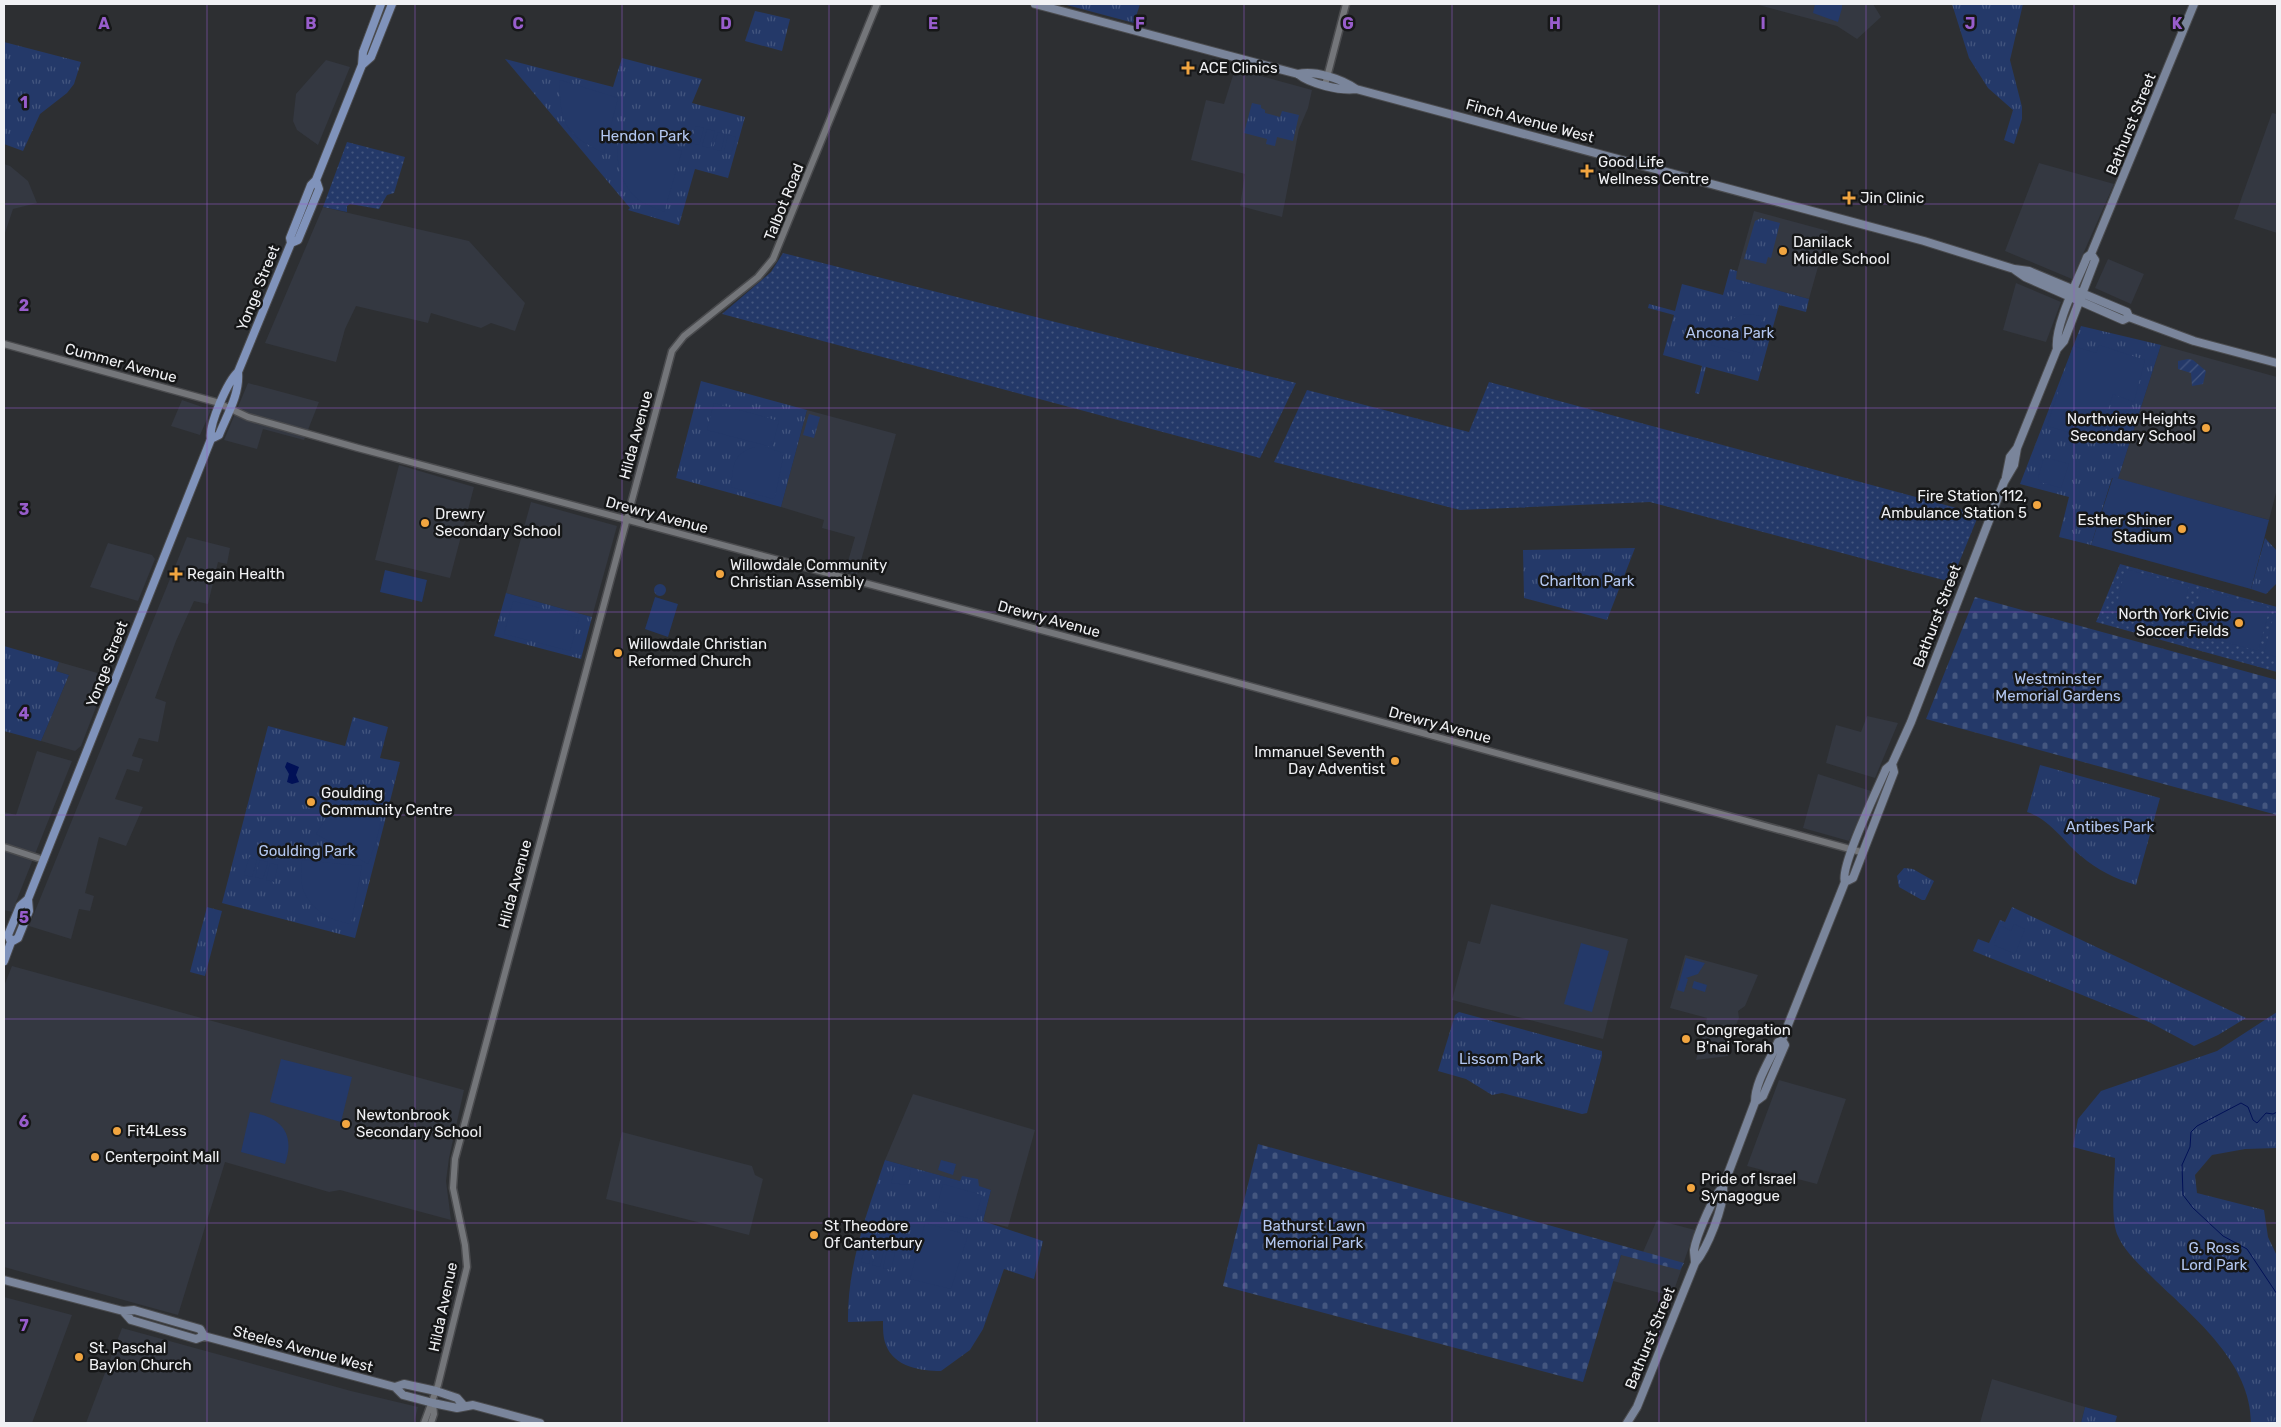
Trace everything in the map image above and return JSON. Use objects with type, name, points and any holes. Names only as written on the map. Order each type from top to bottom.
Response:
[{"type":"main road","name":"Yonge Street","points":[[4,961],[11,942],[18,938],[29,911],[28,900],[211,438],[210,427],[230,381],[238,372],[291,243],[298,240],[319,189],[316,180],[362,65],[363,52],[381,4]]},
{"type":"main road","name":"Yonge Street","points":[[362,65],[371,57],[392,4]]},
{"type":"main road","name":"Finch Avenue West","points":[[1035,4],[1298,74],[1304,79],[1326,81],[1344,91],[1356,89],[1947,247],[2014,269],[2029,270],[2081,297],[2127,312],[2129,317],[2194,342],[2277,363]]},
{"type":"main road","name":"Bathurst Street","points":[[2057,349],[2056,339],[2087,257],[2091,254],[2194,4]]},
{"type":"main road","name":"Bathurst Street","points":[[1627,1423],[1637,1407],[1696,1262],[1694,1251],[1716,1193],[1722,1187],[1755,1102],[1763,1096],[1785,1045],[1782,1040],[1845,882],[1843,873],[1852,848],[1886,769],[1892,764],[1915,712],[2006,477],[2014,465],[2018,448],[2057,349],[2064,341],[2081,297],[2095,260],[2091,254]]},
{"type":"main road","name":"Yonge Street","points":[[211,438],[218,435],[230,408],[239,383],[238,372]]},
{"type":"main road","name":"Bathurst Street","points":[[1845,882],[1852,879],[1894,772],[1892,764]]},
{"type":"main road","name":"Steeles Avenue West","points":[[4,1280],[124,1311],[134,1310],[200,1329],[204,1336]]},
{"type":"main road","name":"Steeles Avenue West","points":[[124,1311],[131,1320],[196,1338],[204,1336],[395,1387],[404,1394],[433,1403],[457,1408],[473,1405],[540,1423]]},
{"type":"main road","points":[[170,1330],[172,1321]]},
{"type":"main road","name":"Steeles Avenue West","points":[[395,1387],[404,1384],[436,1392],[457,1398],[464,1406]]},
{"type":"street","name":"Talbot Road","points":[[665,374],[672,351],[684,336],[758,277],[773,259],[877,4]]},
{"type":"street","points":[[1326,81],[1346,4]]},
{"type":"street","name":"Cummer Avenue","points":[[4,344],[143,381],[230,408]]},
{"type":"street","name":"Hilda Avenue","points":[[431,1423],[434,1414],[433,1403],[459,1306],[467,1267],[465,1245],[453,1188],[453,1166],[665,374]]},
{"type":"street","name":"Drewry Avenue","points":[[230,408],[248,417],[358,448],[1862,852]]},
{"type":"street","points":[[4,847],[35,855],[44,860]]},
{"type":"street","name":"Hilda Avenue","points":[[424,1423],[428,1408],[433,1403]]},
{"type":"shaded area","points":[[1755,4],[1873,4],[1881,17],[1857,39],[1837,26]]},
{"type":"shaded area","points":[[326,60],[350,67],[318,145],[297,130],[293,121],[296,94]]},
{"type":"shaded area","points":[[1235,69],[1312,90],[1308,108],[1299,129],[1282,217],[1240,206],[1245,174],[1191,160],[1206,100],[1224,104]]},
{"type":"shaded area","points":[[2272,113],[2277,114],[2277,233],[2234,219]]},
{"type":"shaded area","points":[[2039,163],[2114,184],[2072,279],[2005,251]]},
{"type":"shaded area","points":[[4,164],[10,166],[28,181],[37,203],[13,209],[4,236]]},
{"type":"shaded area","points":[[323,207],[469,241],[525,303],[515,331],[491,323],[481,328],[431,313],[428,323],[356,306],[345,329],[336,362],[265,343]]},
{"type":"shaded area","name":"Danilack Middle School","points":[[1754,211],[1828,231],[1809,299],[1735,279]]},
{"type":"shaded area","points":[[2108,259],[2144,274],[2131,304],[2095,288]]},
{"type":"shaded area","points":[[2016,283],[2061,302],[2046,342],[2003,330]]},
{"type":"shaded area","name":"Northview Heights Secondary School","points":[[2161,345],[2277,377],[2277,489],[2269,520],[2118,479]]},
{"type":"shaded area","points":[[248,383],[319,402],[304,440],[263,429],[257,449],[224,440]]},
{"type":"shaded area","points":[[182,400],[211,410],[200,435],[171,426]]},
{"type":"shaded area","points":[[807,410],[896,434],[857,575],[845,572],[855,537],[822,528],[824,520],[781,507]]},
{"type":"shaded area","name":"Drewry Secondary School","points":[[399,465],[474,487],[450,578],[375,560]]},
{"type":"shaded area","points":[[531,502],[617,526],[592,617],[506,593]]},
{"type":"shaded area","points":[[187,537],[230,548],[227,564],[218,562],[208,604],[194,601],[176,641],[155,698],[166,702],[158,742],[139,738],[132,756],[143,759],[139,772],[127,769],[115,799],[143,807],[126,846],[99,837],[85,893],[94,896],[90,911],[79,909],[71,939],[29,926]]},
{"type":"shaded area","points":[[108,543],[152,555],[155,559],[138,601],[90,587]]},
{"type":"shaded area","points":[[59,662],[108,676],[81,746],[75,751],[41,741],[69,675],[56,671]]},
{"type":"shaded area","points":[[1867,716],[1898,723],[1875,778],[1826,763],[1836,725],[1861,732]]},
{"type":"shaded area","points":[[37,751],[72,761],[12,912],[4,910],[4,812],[16,815]]},
{"type":"shaded area","points":[[287,762],[299,767],[296,775],[299,782],[292,784],[287,782],[289,774],[285,767]]},
{"type":"shaded area","points":[[1818,774],[1871,791],[1849,841],[1803,828]]},
{"type":"shaded area","points":[[1491,904],[1628,939],[1603,1039],[1452,1000],[1468,941],[1480,944]]},
{"type":"shaded area","points":[[1685,955],[1758,975],[1745,1006],[1738,1011],[1739,1018],[1732,1034],[1734,1035],[1728,1056],[1696,1060],[1707,1018],[1670,1008]]},
{"type":"shaded area","points":[[12,966],[464,1090],[449,1158],[446,1181],[451,1220],[340,1190],[329,1192],[225,1162],[178,1315],[4,1267],[4,986]]},
{"type":"shaded area","points":[[1779,1080],[1846,1099],[1817,1184],[1747,1166]]},
{"type":"shaded area","points":[[913,1094],[1035,1130],[1008,1227],[983,1221],[991,1190],[885,1160]]},
{"type":"shaded area","points":[[622,1132],[752,1166],[755,1175],[763,1179],[749,1235],[606,1199]]},
{"type":"shaded area","points":[[1657,1220],[1695,1230],[1672,1296],[1613,1281],[1624,1246],[1643,1252]]},
{"type":"shaded area","points":[[4,1297],[72,1315],[32,1423],[4,1423]]},
{"type":"shaded area","points":[[122,1328],[351,1391],[418,1407],[414,1423],[86,1423]]},
{"type":"shaded area","points":[[1992,1379],[2085,1407],[2081,1423],[1980,1423]]},
{"type":"green space","points":[[1063,4],[1140,4],[1134,23]]},
{"type":"green space","points":[[1815,4],[1842,4],[1838,22],[1813,13]]},
{"type":"green space","points":[[1952,4],[2023,4],[2010,60],[2022,107],[2022,119],[2014,144],[2004,140],[2013,110],[1988,88],[1969,58]]},
{"type":"green space","points":[[755,11],[790,19],[782,51],[745,41]]},
{"type":"green space","points":[[4,42],[81,62],[74,84],[67,93],[40,114],[23,151],[4,144]]},
{"type":"green space","name":"Hendon Park","points":[[622,58],[702,79],[692,103],[745,117],[728,178],[695,169],[679,225],[628,210],[630,208],[505,59],[613,87]]},
{"type":"green space","points":[[560,80],[618,98],[604,153],[581,140],[567,126],[561,107]]},
{"type":"green space","points":[[1252,103],[1261,105],[1265,113],[1280,117],[1282,111],[1299,115],[1293,141],[1277,137],[1275,146],[1266,144],[1267,139],[1244,133]]},
{"type":"green space","points":[[696,126],[704,128],[699,145],[691,143]]},
{"type":"green space","points":[[707,129],[715,131],[710,148],[702,146]]},
{"type":"green space","points":[[620,132],[682,151],[664,212],[639,200],[626,186],[619,169],[617,150]]},
{"type":"green space","points":[[718,132],[725,134],[721,151],[713,149]]},
{"type":"green space","points":[[728,135],[736,137],[731,154],[724,152]]},
{"type":"green space","points":[[347,142],[405,157],[394,193],[387,195],[379,209],[350,204],[347,206],[347,212],[323,207]]},
{"type":"green space","points":[[1761,218],[1780,223],[1771,258],[1768,257],[1766,264],[1744,259],[1755,221]]},
{"type":"green space","points":[[783,253],[1296,383],[1260,458],[722,314],[771,272]]},
{"type":"green space","name":"Ancona Park","points":[[1730,269],[1737,271],[1736,279],[1809,299],[1806,312],[1779,305],[1758,381],[1706,367],[1699,394],[1695,393],[1702,366],[1663,355],[1674,315],[1648,308],[1649,304],[1675,311],[1682,284],[1723,295]]},
{"type":"green space","points":[[1748,314],[1763,316],[1752,356],[1711,345],[1725,324],[1736,317]]},
{"type":"green space","points":[[2081,326],[2161,345],[2118,479],[2112,478],[2091,545],[2059,537],[2069,497],[2020,484]]},
{"type":"green space","points":[[2099,345],[2145,360],[2134,402],[2113,394],[2099,441],[2047,426],[2073,346],[2096,353]]},
{"type":"green space","points":[[2193,360],[2206,371],[2203,384],[2192,386],[2191,373],[2178,369],[2178,361]]},
{"type":"green space","points":[[701,381],[807,410],[781,507],[676,478]]},
{"type":"green space","points":[[1489,382],[1979,514],[1951,582],[1650,502],[1460,510],[1274,462],[1307,390],[1469,432]]},
{"type":"green space","points":[[714,403],[779,421],[772,447],[707,430]]},
{"type":"green space","points":[[809,414],[820,417],[814,438],[803,435]]},
{"type":"green space","points":[[755,447],[765,447],[784,453],[773,499],[731,487],[735,462],[738,457]]},
{"type":"green space","points":[[2044,457],[2069,464],[2061,488],[2040,482],[2038,478]]},
{"type":"green space","name":"Esther Shiner Stadium","points":[[2113,477],[2269,520],[2251,589],[2091,545]]},
{"type":"green space","points":[[2265,538],[2277,551],[2277,583],[2266,594],[2251,589]]},
{"type":"green space","name":"Charlton Park","points":[[1635,548],[1607,620],[1524,598],[1523,550]]},
{"type":"green space","points":[[2120,564],[2277,607],[2277,672],[2096,622]]},
{"type":"green space","points":[[2125,569],[2189,586],[2178,629],[2115,613]]},
{"type":"green space","points":[[385,570],[427,580],[422,602],[380,592]]},
{"type":"green space","points":[[658,584],[662,584],[666,590],[662,596],[658,596],[654,592],[654,588]]},
{"type":"green space","points":[[2201,589],[2270,608],[2258,651],[2189,632]]},
{"type":"green space","points":[[506,593],[592,617],[581,659],[494,636]]},
{"type":"green space","points":[[655,597],[678,604],[668,637],[645,629]]},
{"type":"green space","name":"Westminster Memorial Gardens","points":[[1975,597],[2277,680],[2277,815],[1926,719]]},
{"type":"green space","points":[[513,601],[579,618],[570,651],[504,634]]},
{"type":"green space","points":[[2275,611],[2277,611],[2277,657],[2264,653]]},
{"type":"green space","points":[[4,646],[59,662],[56,671],[69,675],[41,741],[4,731]]},
{"type":"green space","name":"Goulding Park","points":[[353,717],[388,727],[380,758],[400,762],[355,938],[222,903],[268,726],[345,746]]},
{"type":"green space","name":"Antibes Park","points":[[2040,765],[2160,798],[2136,885],[2114,877],[2094,866],[2074,850],[2050,825],[2027,812]]},
{"type":"green space","points":[[351,779],[373,798],[378,807],[380,817],[380,827],[368,864],[316,834]]},
{"type":"green space","points":[[249,857],[257,860],[252,877],[244,875]]},
{"type":"green space","points":[[260,860],[268,862],[263,879],[255,877]]},
{"type":"green space","points":[[301,860],[362,866],[351,924],[323,914],[308,899],[303,889]]},
{"type":"green space","points":[[270,863],[278,865],[274,882],[266,880]]},
{"type":"green space","points":[[1904,868],[1913,869],[1934,881],[1925,900],[1899,887],[1897,876]]},
{"type":"green space","points":[[207,907],[222,911],[205,976],[190,972]]},
{"type":"green space","points":[[2012,907],[2246,1018],[2218,1035],[2194,1046],[2149,1022],[1973,951],[1978,939],[1989,943],[2000,920],[2005,922]]},
{"type":"green space","points":[[2014,924],[2025,929],[2015,954],[1994,945],[2000,927],[2002,926],[2011,931]]},
{"type":"green space","points":[[1581,943],[1609,951],[1592,1012],[1564,1004]]},
{"type":"green space","points":[[1686,958],[1705,963],[1698,974],[1686,978],[1688,979],[1684,992],[1677,990]]},
{"type":"green space","points":[[1694,981],[1707,985],[1705,992],[1692,988]]},
{"type":"green space","name":"Lissom Park","points":[[1459,1012],[1602,1051],[1587,1113],[1582,1114],[1502,1093],[1492,1095],[1466,1079],[1438,1071],[1455,1015]]},
{"type":"green space","name":"G. Ross Lord Park","points":[[2277,1012],[2277,1148],[2245,1149],[2212,1155],[2195,1175],[2197,1193],[2264,1210],[2268,1237],[2277,1256],[2277,1423],[2251,1423],[2249,1402],[2242,1381],[2231,1362],[2204,1327],[2129,1254],[2120,1241],[2114,1217],[2115,1158],[2073,1147],[2078,1119],[2101,1091],[2217,1051]]},
{"type":"green space","points":[[281,1059],[352,1077],[341,1122],[270,1102]]},
{"type":"green space","points":[[250,1112],[270,1118],[283,1128],[287,1135],[288,1143],[285,1164],[241,1152]]},
{"type":"green space","name":"Bathurst Lawn Memorial Park","points":[[1258,1144],[1684,1263],[1680,1270],[1621,1255],[1583,1382],[1223,1286]]},
{"type":"green space","points":[[885,1160],[960,1181],[962,1176],[978,1179],[979,1186],[991,1190],[983,1221],[1043,1241],[1034,1279],[1004,1269],[983,1329],[970,1350],[941,1371],[917,1369],[895,1358],[885,1342],[883,1321],[848,1322],[851,1280],[859,1240]]},
{"type":"green space","points":[[941,1160],[956,1164],[953,1175],[938,1170]]},
{"type":"green space","points":[[896,1166],[911,1170],[908,1185],[891,1183]]},
{"type":"green space","points":[[943,1184],[982,1195],[975,1220],[936,1210]]},
{"type":"green space","points":[[925,1223],[968,1235],[951,1289],[910,1279]]},
{"type":"green space","points":[[866,1245],[873,1247],[869,1264],[861,1262]]},
{"type":"green space","points":[[877,1248],[884,1250],[880,1267],[872,1265]]},
{"type":"green space","points":[[887,1251],[895,1253],[891,1270],[883,1268]]},
{"type":"green space","points":[[2085,1407],[2117,1416],[2115,1423],[2081,1423]]},
{"type":"waterway","points":[[2277,1112],[2273,1114],[2266,1113],[2257,1123],[2253,1120],[2248,1107],[2241,1103],[2197,1126],[2191,1132],[2190,1147],[2182,1165],[2183,1195],[2193,1208],[2223,1236],[2247,1249],[2277,1294]]},
{"type":"place","name":"ACE Clinics","points":[[1188,68]]},
{"type":"place","name":"Good Life Wellness Centre","points":[[1587,171]]},
{"type":"place","name":"Jin Clinic","points":[[1849,198]]},
{"type":"place","name":"Danilack Middle School","points":[[1783,251]]},
{"type":"place","name":"Northview Heights Secondary School","points":[[2206,428]]},
{"type":"place","name":"Fire Station 112, Ambulance Station 5","points":[[2037,505]]},
{"type":"place","name":"Drewry Secondary School","points":[[425,523]]},
{"type":"place","name":"Esther Shiner Stadium","points":[[2182,529]]},
{"type":"place","name":"Regain Health","points":[[176,574]]},
{"type":"place","name":"Willowdale Community Christian Assembly","points":[[720,574]]},
{"type":"place","name":"North York Civic Soccer Fields","points":[[2239,623]]},
{"type":"place","name":"Willowdale Christian Reformed Church","points":[[618,653]]},
{"type":"place","name":"Immanuel Seventh Day Adventist","points":[[1395,761]]},
{"type":"place","name":"Goulding Community Centre","points":[[311,802]]},
{"type":"place","name":"Congregation B'nai Torah","points":[[1686,1039]]},
{"type":"place","name":"Newtonbrook Secondary School","points":[[346,1124]]},
{"type":"place","name":"Fit4Less","points":[[117,1131]]},
{"type":"place","name":"Centerpoint Mall","points":[[95,1157]]},
{"type":"place","name":"Pride of Israel Synagogue","points":[[1691,1188]]},
{"type":"place","name":"St Theodore Of Canterbury","points":[[814,1235]]},
{"type":"place","name":"St. Paschal Baylon Church","points":[[79,1357]]}]
